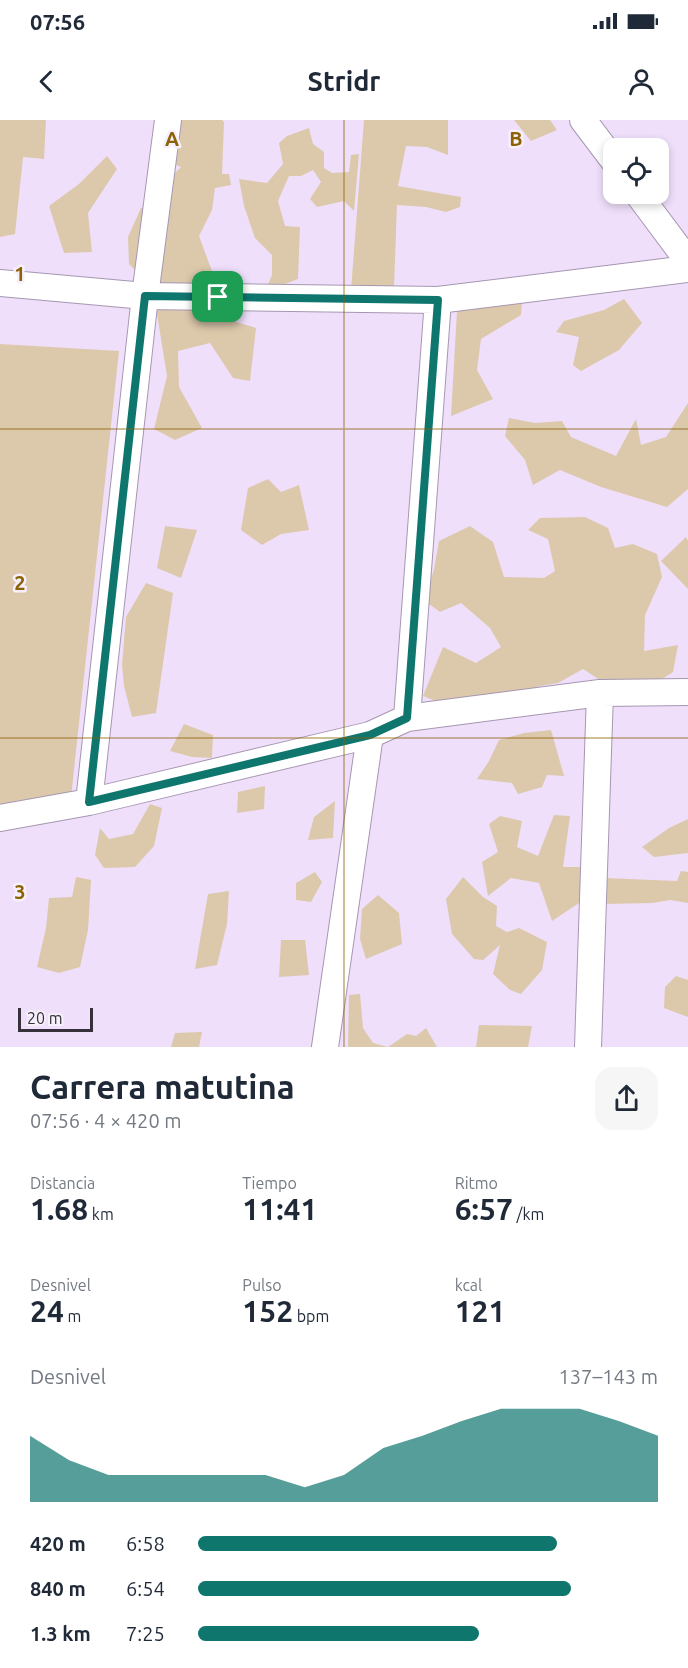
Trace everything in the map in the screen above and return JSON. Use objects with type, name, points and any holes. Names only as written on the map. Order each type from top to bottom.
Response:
[{"type":"street","points":[[89,802],[145,296],[168,120]]},
{"type":"street","points":[[583,120],[603,146]]},
{"type":"street","points":[[645,204],[688,261]]},
{"type":"street","points":[[0,283],[145,296],[438,300],[688,269]]},
{"type":"street","points":[[407,718],[438,300]]},
{"type":"street","points":[[0,818],[89,802],[370,735],[407,718],[600,693],[688,692]]},
{"type":"street","points":[[588,1047],[600,693]]},
{"type":"street","points":[[325,1047],[370,735]]},
{"type":"shaded area","points":[[0,120],[46,120],[44,159],[23,157],[15,234],[0,237]]},
{"type":"shaded area","points":[[175,120],[222,120],[224,122],[222,174],[229,174],[231,185],[215,188],[212,210],[199,236],[213,274],[224,275],[225,292],[165,301],[129,264],[128,237],[141,208],[164,204],[164,184],[181,167],[176,165],[167,146]]},
{"type":"shaded area","points":[[364,120],[448,120],[448,155],[427,147],[406,146],[398,186],[461,197],[460,207],[446,212],[426,207],[397,205],[394,287],[351,290]]},
{"type":"shaded area","points":[[514,120],[550,120],[557,130],[531,141]]},
{"type":"shaded area","points":[[309,128],[313,144],[324,152],[324,168],[332,173],[349,172],[351,155],[359,154],[354,211],[344,201],[317,207],[310,199],[321,182],[313,170],[301,176],[289,176],[278,201],[285,226],[300,227],[298,279],[277,287],[267,287],[272,275],[272,255],[255,238],[244,206],[239,179],[267,183],[283,164],[279,143],[287,136]]},
{"type":"shaded area","points":[[107,156],[117,169],[88,213],[92,252],[64,253],[49,206],[79,184]]},
{"type":"shaded area","points":[[624,299],[642,323],[619,350],[581,371],[573,365],[579,337],[556,332],[564,321],[604,310]]},
{"type":"shaded area","points":[[522,302],[521,315],[481,339],[477,370],[493,399],[451,416],[457,311]]},
{"type":"shaded area","points":[[171,305],[198,310],[256,328],[250,381],[233,378],[210,343],[178,351],[179,387],[202,428],[175,440],[154,429],[167,376],[156,308]]},
{"type":"shaded area","points":[[0,344],[119,351],[70,807],[0,818]]},
{"type":"shaded area","points":[[688,403],[688,489],[667,507],[601,487],[560,470],[533,485],[525,460],[505,436],[509,418],[535,423],[562,421],[571,437],[616,456],[636,419],[641,445],[666,437]]},
{"type":"shaded area","points":[[268,479],[281,492],[299,485],[309,530],[281,534],[262,545],[241,530],[248,488]]},
{"type":"shaded area","points":[[585,517],[608,528],[615,548],[633,544],[657,554],[662,577],[645,615],[644,651],[678,645],[673,672],[648,688],[606,684],[583,669],[558,683],[540,686],[466,713],[423,696],[443,647],[476,663],[501,647],[490,628],[461,603],[440,612],[425,601],[439,541],[470,526],[493,542],[504,577],[544,578],[555,571],[548,539],[528,530],[540,518]]},
{"type":"shaded area","points":[[165,526],[197,530],[181,578],[157,568]]},
{"type":"shaded area","points":[[686,537],[688,541],[688,589],[661,561]]},
{"type":"shaded area","points":[[146,583],[173,593],[156,713],[132,717],[124,686],[122,665],[126,617]]},
{"type":"shaded area","points":[[184,724],[213,735],[212,758],[192,757],[170,751]]},
{"type":"shaded area","points":[[551,730],[564,776],[547,775],[542,787],[518,794],[512,783],[477,779],[499,740],[524,733]]},
{"type":"shaded area","points":[[265,786],[264,809],[237,813],[238,792]]},
{"type":"shaded area","points":[[335,801],[333,838],[308,840],[314,817]]},
{"type":"shaded area","points":[[150,804],[162,808],[154,846],[135,867],[104,868],[95,855],[100,828],[109,839],[133,834]]},
{"type":"shaded area","points":[[554,815],[570,816],[563,867],[585,867],[588,897],[552,921],[539,883],[511,878],[488,896],[482,862],[498,852],[489,824],[500,816],[522,821],[517,847],[538,856]]},
{"type":"shaded area","points":[[688,819],[688,853],[654,857],[642,847],[669,828]]},
{"type":"shaded area","points":[[681,871],[688,872],[688,903],[670,900],[652,903],[603,904],[605,878],[677,881]]},
{"type":"shaded area","points":[[315,872],[322,882],[311,902],[296,900],[296,883]]},
{"type":"shaded area","points":[[76,877],[91,880],[88,930],[80,967],[59,973],[37,967],[46,928],[49,898],[72,897]]},
{"type":"shaded area","points":[[463,877],[483,897],[497,906],[496,926],[507,932],[519,928],[547,942],[542,970],[521,994],[510,990],[493,974],[500,945],[483,960],[474,959],[452,934],[446,899]]},
{"type":"shaded area","points":[[229,891],[227,924],[217,965],[195,969],[208,894]]},
{"type":"shaded area","points":[[378,895],[399,913],[402,944],[366,959],[360,939],[362,909]]},
{"type":"shaded area","points":[[281,940],[305,940],[309,975],[279,977]]},
{"type":"shaded area","points":[[676,976],[688,980],[688,1017],[664,1008],[665,987]]},
{"type":"shaded area","points":[[360,994],[363,1028],[373,1043],[388,1047],[348,1047],[349,995]]},
{"type":"shaded area","points":[[479,1025],[532,1026],[528,1047],[476,1047]]},
{"type":"shaded area","points":[[426,1028],[437,1047],[388,1047],[407,1034],[416,1036]]},
{"type":"shaded area","points":[[202,1032],[199,1047],[171,1047],[175,1033]]},
{"type":"route","points":[[145,296],[218,297],[438,300],[407,718],[370,735],[89,802],[145,296]]}]
